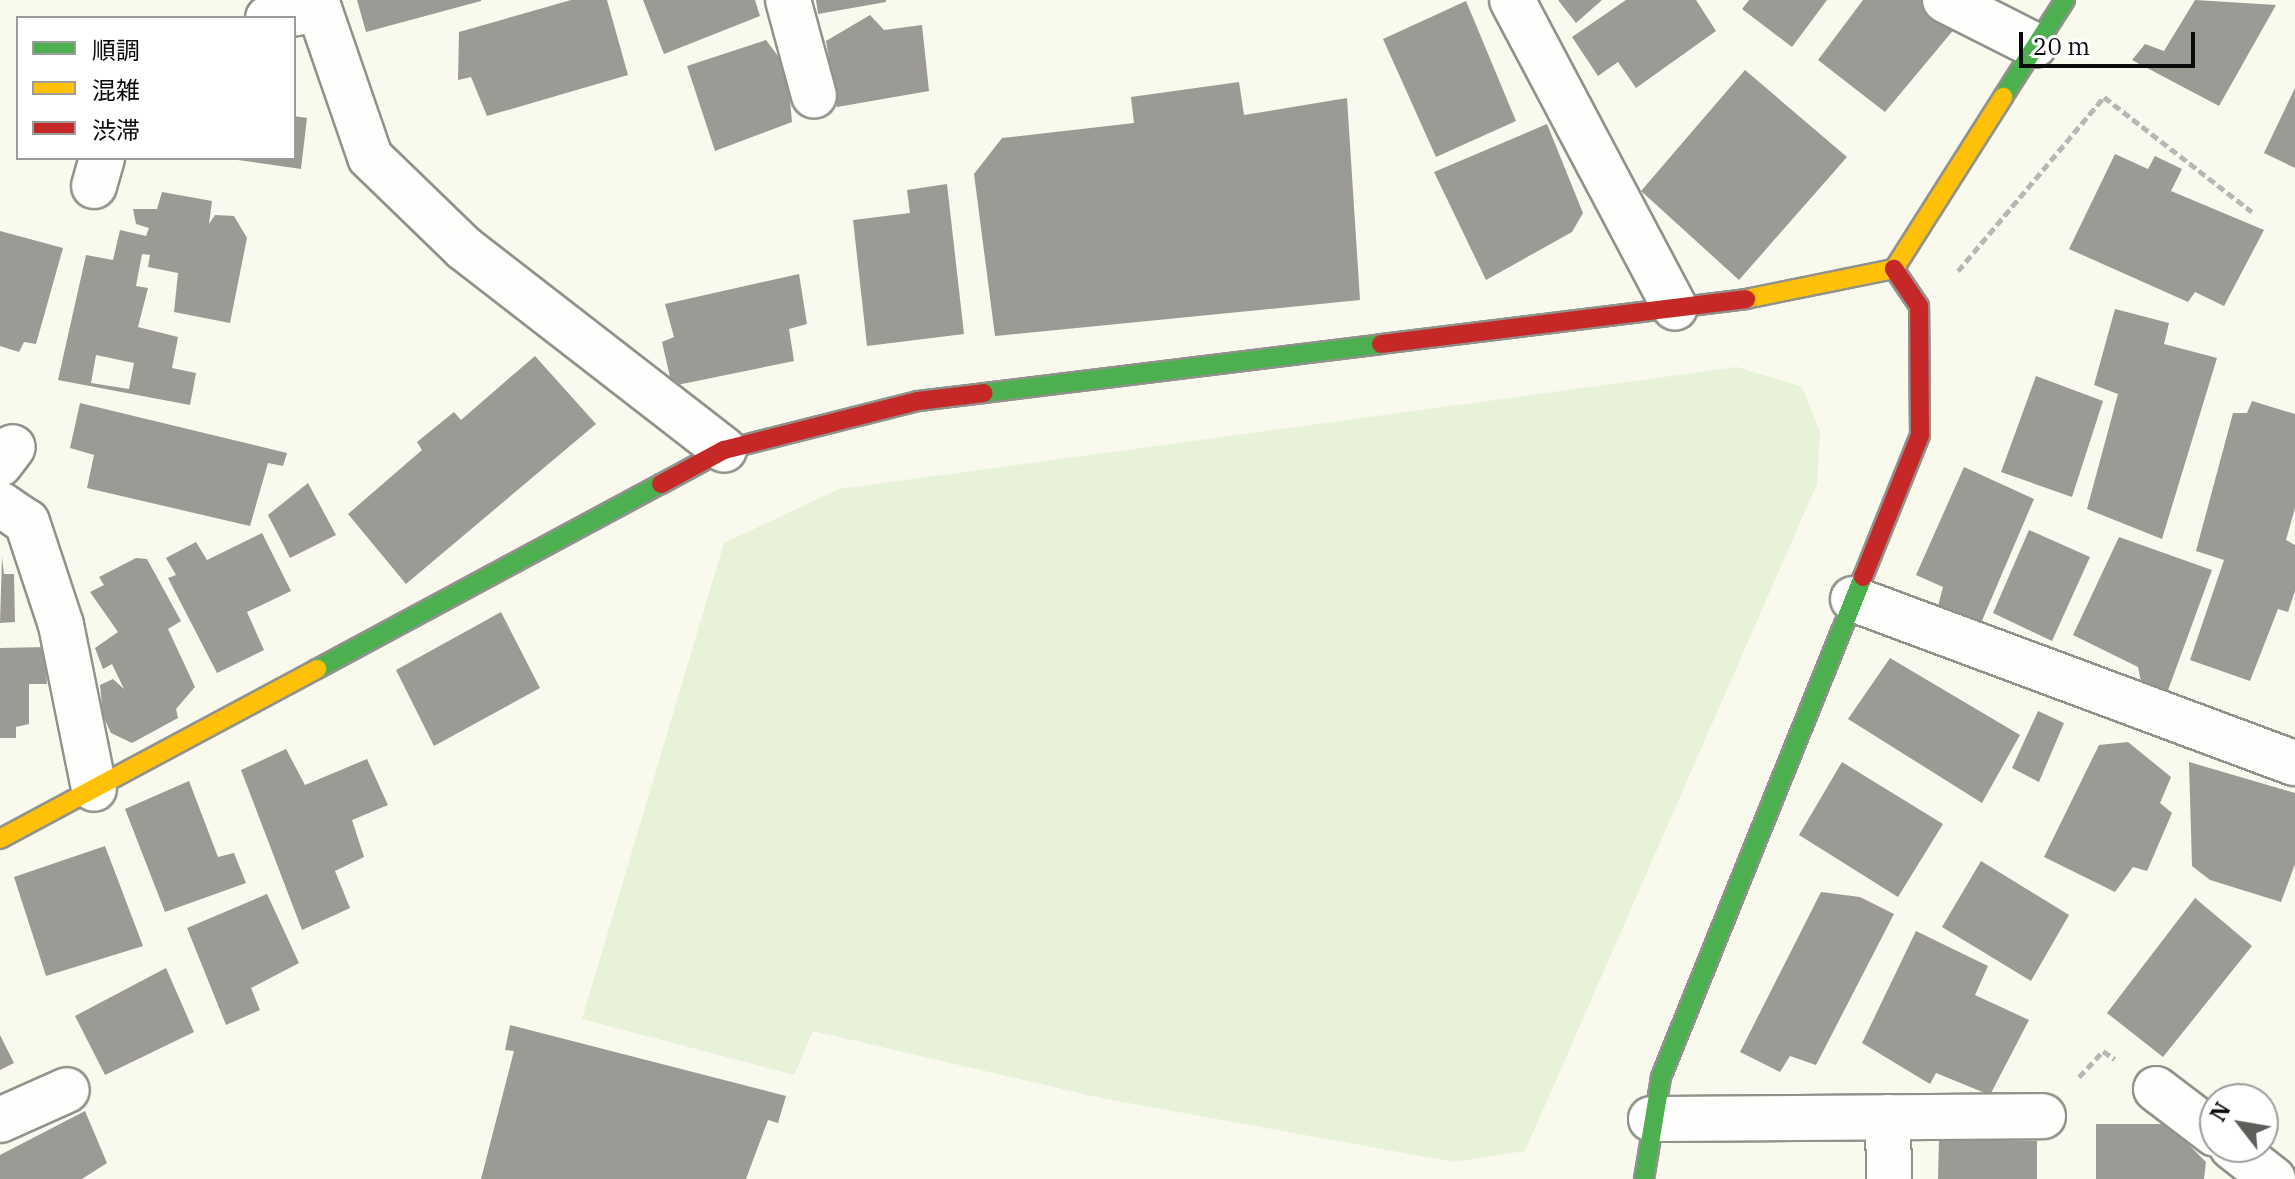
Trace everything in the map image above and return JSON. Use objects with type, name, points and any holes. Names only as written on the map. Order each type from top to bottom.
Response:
[{"type":"street","points":[[788,0],[814,96]]},
{"type":"street","points":[[1512,0],[1675,308]]},
{"type":"street","points":[[1945,0],[2034,45]]},
{"type":"street","points":[[0,839],[724,450],[918,401],[1805,292],[1894,269],[2065,0]]},
{"type":"street","points":[[275,16],[318,4],[370,157],[464,248],[724,450]]},
{"type":"street","points":[[1644,1179],[1651,1119],[1661,1077],[1920,435],[1925,363],[1919,306],[1894,269]]},
{"type":"street","points":[[0,504],[27,522],[57,611],[94,789]]},
{"type":"street","points":[[1853,599],[2295,763]]},
{"type":"street","points":[[2156,1089],[2199,1122]]},
{"type":"street","points":[[0,1120],[67,1090]]},
{"type":"street","points":[[1651,1119],[2043,1116]]},
{"type":"street","points":[[1888,1117],[1889,1179]]},
{"type":"street","points":[[2252,1163],[2273,1179]]},
{"type":"path","points":[[1919,306],[1973,258],[2104,97],[2252,212]]},
{"type":"path","points":[[2043,1116],[2103,1051],[2156,1089]]},
{"type":"green space","points":[[1737,367],[1802,387],[1820,431],[1817,484],[1525,1151],[1454,1162],[1101,1098],[813,1031],[794,1075],[582,1019],[724,543],[839,489]]},
{"type":"building","points":[[357,0],[481,0],[481,1],[366,32]]},
{"type":"building","points":[[571,0],[607,0],[628,75],[487,116],[471,77],[458,80],[459,32]]},
{"type":"building","points":[[643,0],[755,0],[760,16],[664,54]]},
{"type":"building","points":[[816,0],[886,0],[886,2],[818,14]]},
{"type":"building","points":[[1558,0],[1602,0],[1576,23]]},
{"type":"building","points":[[1626,0],[1696,0],[1716,31],[1636,88],[1618,62],[1598,76],[1572,37]]},
{"type":"building","points":[[1749,0],[1827,0],[1792,47],[1742,9]]},
{"type":"building","points":[[1863,0],[1921,0],[1961,21],[1885,112],[1818,60]]},
{"type":"building","points":[[2195,0],[2276,5],[2219,106],[2132,60],[2145,44],[2164,51]]},
{"type":"building","points":[[1466,1],[1516,121],[1436,157],[1383,39]]},
{"type":"building","points":[[870,15],[884,30],[922,25],[929,91],[837,107],[826,41]]},
{"type":"building","points":[[766,40],[787,68],[792,122],[715,151],[687,66]]},
{"type":"building","points":[[1745,70],[1847,157],[1739,280],[1641,191]]},
{"type":"building","points":[[1239,82],[1244,115],[1347,98],[1360,300],[995,336],[974,174],[1002,138],[1134,123],[1131,97]]},
{"type":"building","points":[[2295,88],[2295,168],[2264,153]]},
{"type":"building","points":[[296,116],[307,118],[301,169],[238,160],[296,160]]},
{"type":"building","points":[[1547,124],[1583,213],[1572,232],[1486,280],[1434,172]]},
{"type":"building","points":[[2115,154],[2148,169],[2155,156],[2182,169],[2171,191],[2264,230],[2224,306],[2195,292],[2188,302],[2069,249]]},
{"type":"building","points":[[947,184],[964,334],[867,346],[853,220],[910,213],[907,190]]},
{"type":"building","points":[[162,192],[212,201],[209,224],[215,215],[234,216],[247,238],[230,323],[174,312],[178,273],[148,267],[150,255],[142,254],[136,286],[148,288],[138,327],[178,337],[172,368],[196,373],[190,405],[58,380],[86,255],[113,260],[120,230],[146,236],[149,228],[136,224],[133,209],[157,209]],"holes":[[[96,355],[134,363],[129,389],[91,383]]]},
{"type":"building","points":[[0,231],[63,248],[36,344],[24,342],[19,352],[0,346]]},
{"type":"building","points":[[799,274],[807,324],[789,329],[794,361],[672,386],[662,342],[674,337],[665,304]]},
{"type":"building","points":[[2115,309],[2169,323],[2164,344],[2217,358],[2162,539],[2087,509],[2118,394],[2094,385]]},
{"type":"building","points":[[535,356],[596,424],[406,584],[348,514],[422,450],[417,442],[454,412],[461,420]]},
{"type":"building","points":[[2036,376],[2103,401],[2072,497],[2001,472]]},
{"type":"building","points":[[2252,401],[2295,414],[2295,508],[2286,540],[2295,545],[2295,591],[2288,612],[2278,609],[2250,681],[2190,660],[2224,560],[2196,551],[2233,413],[2247,413]]},
{"type":"building","points":[[80,403],[287,453],[283,466],[268,463],[250,526],[87,488],[94,455],[70,448]]},
{"type":"building","points":[[1964,467],[2034,499],[1978,630],[1937,610],[1943,587],[1916,575]]},
{"type":"building","points":[[308,483],[336,535],[290,558],[268,515]]},
{"type":"building","points":[[2029,530],[2090,557],[2052,641],[1993,613]]},
{"type":"building","points":[[262,533],[291,591],[247,612],[264,650],[217,673],[168,578],[176,575],[166,558],[196,542],[207,560]]},
{"type":"building","points":[[2119,537],[2212,570],[2167,693],[2141,682],[2138,667],[2073,635]]},
{"type":"building","points":[[2,557],[4,574],[14,574],[15,622],[0,623]]},
{"type":"building","points":[[136,558],[147,559],[181,621],[168,629],[195,687],[176,709],[178,718],[132,743],[111,733],[103,716],[100,685],[113,679],[124,689],[112,664],[103,669],[95,648],[118,632],[90,592],[104,585],[99,577]]},
{"type":"building","points":[[501,612],[540,688],[434,746],[396,670]]},
{"type":"building","points":[[45,647],[47,684],[29,684],[29,724],[16,727],[16,738],[0,738],[0,648]]},
{"type":"building","points":[[1890,658],[2020,735],[1982,803],[1848,719]]},
{"type":"building","points":[[2038,711],[2064,723],[2039,782],[2012,768]]},
{"type":"building","points":[[2128,742],[2171,777],[2160,803],[2172,813],[2147,871],[2133,867],[2115,892],[2044,857],[2099,745]]},
{"type":"building","points":[[286,749],[305,785],[367,759],[388,805],[352,820],[364,857],[335,871],[350,908],[302,930],[241,770]]},
{"type":"building","points":[[1842,762],[1943,824],[1898,897],[1799,835]]},
{"type":"building","points":[[2189,762],[2295,793],[2295,864],[2281,902],[2210,880],[2192,866]]},
{"type":"building","points":[[189,781],[218,857],[234,853],[246,883],[165,912],[125,809]]},
{"type":"building","points":[[105,846],[143,946],[46,976],[14,877]]},
{"type":"building","points":[[1981,861],[2069,915],[2031,981],[1942,927]]},
{"type":"building","points":[[1821,892],[1860,897],[1894,914],[1816,1065],[1790,1056],[1780,1072],[1740,1052]]},
{"type":"building","points":[[267,894],[299,963],[251,988],[260,1010],[226,1025],[187,928]]},
{"type":"building","points":[[2195,898],[2252,946],[2163,1057],[2107,1013]]},
{"type":"building","points":[[1916,931],[1988,966],[1975,995],[2029,1020],[1990,1095],[1936,1073],[1930,1084],[1862,1043]]},
{"type":"building","points":[[166,968],[194,1032],[105,1075],[75,1016]]},
{"type":"building","points":[[510,1025],[786,1096],[778,1123],[768,1120],[746,1179],[481,1179],[514,1051],[505,1050]]},
{"type":"building","points":[[0,1035],[14,1063],[0,1070]]},
{"type":"building","points":[[85,1111],[107,1163],[82,1179],[0,1179],[0,1155]]},
{"type":"building","points":[[2096,1124],[2168,1124],[2199,1155],[2199,1163],[2206,1163],[2204,1179],[2096,1179]]},
{"type":"building","points":[[1939,1139],[2037,1141],[2037,1179],[1938,1179]]},
{"type":"traffic: fast","points":[[2003,97],[2065,0]]},
{"type":"traffic: fast","points":[[984,393],[1381,344]]},
{"type":"traffic: fast","points":[[317,669],[661,484]]},
{"type":"traffic: fast","points":[[1644,1179],[1661,1077],[1863,577]]},
{"type":"traffic: slow","points":[[1746,299],[1894,269],[2003,97]]},
{"type":"traffic: slow","points":[[0,839],[317,669]]},
{"type":"traffic: jam","points":[[1863,577],[1920,435],[1919,306],[1894,269]]},
{"type":"traffic: jam","points":[[1381,344],[1746,299]]},
{"type":"traffic: jam","points":[[661,484],[724,450],[918,401],[984,393]]}]
